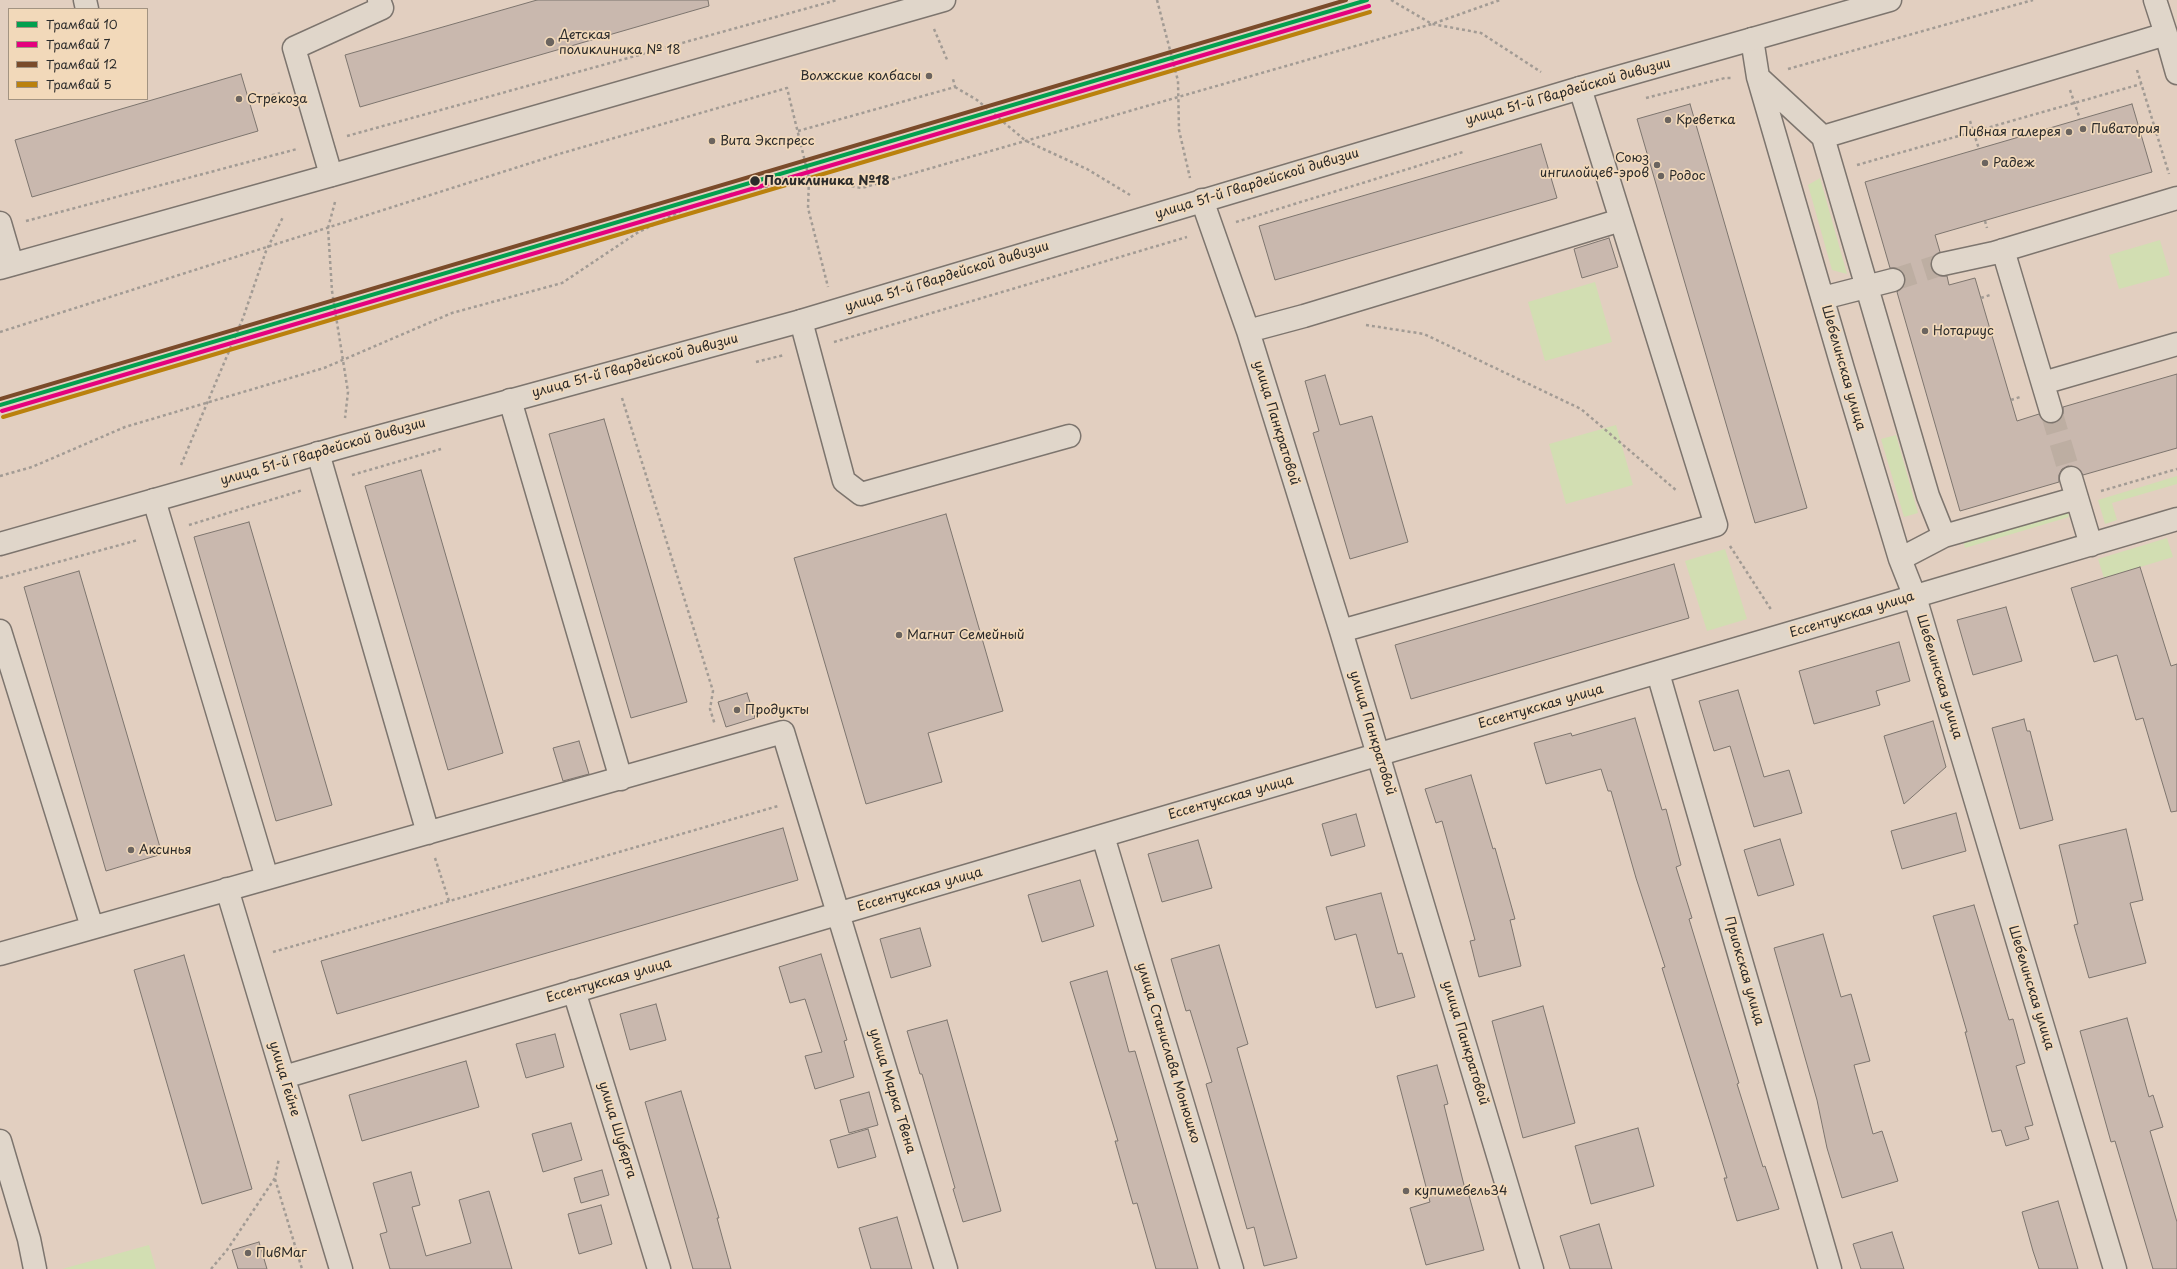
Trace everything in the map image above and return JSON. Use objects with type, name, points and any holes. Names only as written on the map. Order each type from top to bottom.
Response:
[{"type":"street","points":[[337,174],[322,142],[294,48],[382,8],[379,0]]},
{"type":"street","points":[[1,225],[6,266],[337,174],[944,0]]},
{"type":"street","name":"улица 51-й Гвардейской дивизии","points":[[0,544],[341,446],[801,321],[1580,88],[1890,0]]},
{"type":"street","points":[[2155,0],[2177,73]]},
{"type":"street","points":[[1823,137],[2166,34]]},
{"type":"street","name":"Шебелинская улица","points":[[1752,39],[1758,77],[1900,559],[1915,597],[2115,1269]]},
{"type":"street","points":[[1758,77],[1823,137],[1928,496],[1944,536]]},
{"type":"street","points":[[1341,631],[1716,525],[1580,88]]},
{"type":"street","points":[[1943,264],[2003,250],[2177,198]]},
{"type":"street","name":"улица Панкратовой","points":[[1199,201],[1248,331],[1379,755],[1532,1269]]},
{"type":"street","points":[[1248,331],[1304,316],[1621,220]]},
{"type":"street","points":[[2003,250],[2051,411]]},
{"type":"street","points":[[1823,298],[1893,280]]},
{"type":"street","points":[[801,321],[844,481],[861,494],[1069,436]]},
{"type":"street","points":[[2043,383],[2177,344]]},
{"type":"street","points":[[510,400],[622,779]]},
{"type":"street","points":[[318,453],[428,833]]},
{"type":"street","points":[[1900,559],[1944,536],[2074,488],[2091,545]]},
{"type":"street","points":[[161,498],[267,878]]},
{"type":"street","name":"Ессентукская улица","points":[[284,1077],[2177,519]]},
{"type":"street","points":[[0,631],[92,927]]},
{"type":"street","name":"Приокская улица","points":[[1658,673],[1830,1269]]},
{"type":"street","name":"улица Марка Твена","points":[[723,750],[783,732],[946,1269]]},
{"type":"street","points":[[0,954],[723,750]]},
{"type":"street","name":"улица Станислава Монюшко","points":[[1103,836],[1232,1269]]},
{"type":"street","name":"улица Гейне","points":[[227,889],[341,1269]]},
{"type":"street","name":"улица Шуберта","points":[[574,991],[659,1269]]},
{"type":"street","points":[[0,1140],[29,1239],[35,1269]]},
{"type":"path","points":[[1,225],[356,134],[837,0]]},
{"type":"path","points":[[1158,0],[1178,81],[1179,130],[1199,201]]},
{"type":"path","points":[[1391,0],[1432,24],[1481,33],[1546,75],[1580,88]]},
{"type":"path","points":[[0,476],[32,467],[125,427],[324,368],[452,313],[562,284],[637,233],[681,211],[731,194],[809,178],[862,188],[1432,24],[1500,0]]},
{"type":"path","points":[[2131,45],[2141,84],[2177,198]]},
{"type":"path","points":[[2061,66],[2080,120]]},
{"type":"path","points":[[953,79],[955,87],[977,100],[1026,141],[1087,169],[1160,213]]},
{"type":"path","points":[[1834,172],[2141,84]]},
{"type":"path","points":[[250,102],[305,86]]},
{"type":"path","points":[[798,131],[955,87]]},
{"type":"path","points":[[0,332],[559,154],[787,88],[809,178],[808,208],[834,311],[844,339]]},
{"type":"path","points":[[341,446],[348,392],[344,359],[332,291],[328,228],[337,174],[356,134]]},
{"type":"path","points":[[161,498],[208,402],[243,318],[268,247],[299,184]]},
{"type":"path","points":[[1364,325],[1424,334],[1581,409],[1681,495]]},
{"type":"path","points":[[622,398],[713,691],[710,709],[723,750]]},
{"type":"path","points":[[2074,488],[2177,469]]},
{"type":"path","points":[[1716,525],[1788,634]]},
{"type":"path","points":[[248,959],[778,805]]},
{"type":"path","points":[[428,833],[449,901]]},
{"type":"path","points":[[211,1269],[227,1250],[275,1178],[302,1269]]},
{"type":"green space","points":[[1820,178],[1847,274],[1832,270],[1808,185]]},
{"type":"green space","points":[[2160,240],[2170,275],[2119,289],[2109,255]]},
{"type":"green space","points":[[1595,282],[1612,342],[1545,361],[1528,302]]},
{"type":"green space","points":[[1616,425],[1633,485],[1566,504],[1549,444]]},
{"type":"green space","points":[[1896,435],[1918,513],[1904,517],[1881,439]]},
{"type":"green space","points":[[2177,476],[2177,484],[2112,503],[2117,520],[2105,524],[2098,500]]},
{"type":"green space","points":[[2067,510],[2069,517],[1965,548],[1963,541]]},
{"type":"green space","points":[[2167,538],[2173,557],[2104,578],[2098,559]]},
{"type":"green space","points":[[1725,549],[1747,619],[1707,631],[1685,561]]},
{"type":"green space","points":[[149,1245],[156,1269],[62,1269]]},
{"type":"building","points":[[537,0],[708,0],[709,6],[360,107],[345,55]]},
{"type":"building","points":[[241,74],[258,131],[32,197],[15,140]]},
{"type":"building","points":[[1690,104],[1807,508],[1755,523],[1637,119]]},
{"type":"building","points":[[2132,104],[2152,172],[1935,235],[1940,252],[1931,260],[1931,266],[1934,272],[1939,276],[1947,276],[1949,285],[1975,278],[2017,421],[2039,414],[2043,420],[2054,423],[2060,419],[2063,414],[2063,407],[2177,374],[2177,448],[2083,475],[2079,469],[2068,466],[2062,469],[2059,475],[2059,482],[1960,511],[1897,292],[1905,284],[1905,277],[1897,268],[1890,268],[1865,182]]},
{"type":"building","points":[[1541,144],[1557,198],[1275,280],[1259,226]]},
{"type":"building","points":[[1609,238],[1618,267],[1582,278],[1574,249]]},
{"type":"building","points":[[1325,375],[1340,425],[1372,416],[1408,542],[1350,559],[1313,433],[1319,431],[1305,381]]},
{"type":"building","points":[[604,419],[687,702],[631,718],[549,434]]},
{"type":"building","points":[[421,470],[503,753],[448,770],[365,486]]},
{"type":"building","name":"Магнит Семейный","points":[[946,514],[1003,711],[928,733],[942,782],[866,804],[794,558]]},
{"type":"building","points":[[249,522],[332,805],[276,821],[194,537]]},
{"type":"building","points":[[1674,564],[1689,618],[1411,699],[1395,645]]},
{"type":"building","points":[[2140,567],[2171,666],[2177,664],[2177,811],[2171,812],[2143,718],[2136,720],[2117,655],[2094,662],[2071,588]]},
{"type":"building","points":[[79,571],[162,854],[106,871],[24,587]]},
{"type":"building","points":[[2006,607],[2022,661],[1973,675],[1957,620]]},
{"type":"building","points":[[1899,642],[1910,681],[1876,691],[1880,705],[1814,724],[1799,671]]},
{"type":"building","points":[[1738,690],[1764,777],[1789,770],[1802,813],[1754,827],[1730,746],[1714,751],[1699,701]]},
{"type":"building","name":"Продукты","points":[[747,693],[755,718],[726,727],[718,702]]},
{"type":"building","points":[[1635,718],[1662,810],[1666,809],[1681,865],[1676,867],[1692,918],[1689,919],[1739,1083],[1737,1084],[1763,1167],[1765,1166],[1779,1209],[1737,1221],[1724,1178],[1727,1178],[1662,968],[1665,967],[1636,878],[1611,791],[1608,791],[1601,769],[1546,784],[1534,743],[1571,733],[1572,736]]},
{"type":"building","points":[[2024,719],[2027,731],[2030,731],[2053,820],[2020,829],[1992,728]]},
{"type":"building","points":[[1933,721],[1946,767],[1904,804],[1884,736]]},
{"type":"building","points":[[579,741],[589,774],[563,781],[553,748]]},
{"type":"building","points":[[1471,775],[1493,849],[1495,848],[1515,919],[1510,920],[1521,966],[1479,977],[1470,941],[1475,940],[1442,821],[1436,823],[1425,789]]},
{"type":"building","points":[[1956,813],[1966,851],[1902,869],[1891,831]]},
{"type":"building","points":[[1356,814],[1365,846],[1331,856],[1322,824]]},
{"type":"building","points":[[783,828],[798,880],[337,1014],[321,961]]},
{"type":"building","points":[[2126,829],[2143,900],[2130,903],[2146,963],[2089,978],[2074,925],[2078,924],[2059,845]]},
{"type":"building","points":[[1780,839],[1794,885],[1758,896],[1744,850]]},
{"type":"building","points":[[1198,840],[1212,888],[1162,902],[1148,854]]},
{"type":"building","points":[[1080,880],[1094,926],[1042,942],[1028,895]]},
{"type":"building","points":[[1381,893],[1398,954],[1402,953],[1415,997],[1376,1008],[1356,934],[1335,940],[1326,907]]},
{"type":"building","points":[[1974,905],[2009,1020],[2013,1019],[2025,1063],[2016,1066],[2033,1125],[2025,1127],[2029,1139],[2006,1146],[2001,1130],[1992,1132],[1965,1032],[1967,1032],[1933,916]]},
{"type":"building","points":[[920,928],[931,966],[891,978],[880,939]]},
{"type":"building","points":[[1823,934],[1841,997],[1851,994],[1870,1061],[1854,1065],[1873,1134],[1882,1131],[1898,1181],[1842,1198],[1827,1148],[1817,1100],[1774,948]]},
{"type":"building","points":[[1219,945],[1248,1044],[1237,1048],[1297,1258],[1264,1266],[1254,1227],[1247,1229],[1206,1084],[1212,1082],[1190,1010],[1186,1011],[1171,959]]},
{"type":"building","points":[[821,954],[847,1040],[844,1041],[854,1077],[815,1089],[805,1056],[822,1052],[805,999],[790,1003],[779,967]]},
{"type":"building","points":[[184,955],[252,1189],[202,1204],[134,970]]},
{"type":"building","points":[[1107,971],[1129,1052],[1135,1051],[1198,1269],[1156,1269],[1137,1203],[1133,1204],[1115,1141],[1118,1141],[1070,982]]},
{"type":"building","points":[[656,1004],[666,1040],[630,1050],[620,1014]]},
{"type":"building","points":[[1543,1006],[1575,1123],[1523,1138],[1492,1021]]},
{"type":"building","points":[[2127,1018],[2149,1097],[2153,1095],[2163,1127],[2150,1131],[2177,1222],[2177,1269],[2153,1269],[2115,1141],[2111,1142],[2080,1031]]},
{"type":"building","points":[[947,1020],[1001,1211],[963,1222],[953,1189],[955,1188],[922,1074],[920,1074],[907,1031]]},
{"type":"building","points":[[555,1034],[564,1067],[526,1078],[516,1044]]},
{"type":"building","points":[[466,1061],[479,1107],[362,1141],[349,1095]]},
{"type":"building","points":[[1437,1065],[1448,1104],[1444,1105],[1466,1193],[1468,1192],[1484,1250],[1426,1265],[1410,1208],[1430,1202],[1397,1076]]},
{"type":"building","points":[[681,1091],[719,1218],[717,1218],[731,1269],[693,1269],[645,1102]]},
{"type":"building","points":[[869,1092],[878,1125],[849,1133],[840,1100]]},
{"type":"building","points":[[571,1123],[582,1160],[543,1172],[532,1134]]},
{"type":"building","points":[[1638,1128],[1654,1186],[1591,1204],[1575,1146]]},
{"type":"building","points":[[868,1129],[876,1157],[838,1168],[830,1140]]},
{"type":"building","points":[[602,1170],[609,1195],[581,1203],[574,1178]]},
{"type":"building","points":[[411,1172],[420,1205],[412,1207],[426,1256],[471,1243],[459,1200],[489,1191],[512,1269],[390,1269],[380,1234],[387,1232],[373,1183]]},
{"type":"building","points":[[2058,1201],[2078,1269],[2039,1269],[2033,1251],[2022,1212]]},
{"type":"building","points":[[601,1205],[612,1244],[579,1254],[568,1214]]},
{"type":"building","points":[[897,1217],[912,1269],[871,1269],[859,1228]]},
{"type":"building","points":[[1599,1224],[1612,1269],[1570,1269],[1560,1236]]},
{"type":"building","points":[[1892,1232],[1904,1269],[1861,1269],[1853,1244]]},
{"type":"building","name":"ПивМаг","points":[[259,1242],[267,1269],[238,1269],[232,1250]]},
{"type":"tunnel","points":[[1893,280],[1943,264]]},
{"type":"tunnel","points":[[2051,411],[2071,478]]},
{"type":"tram line","name":"12","points":[[0,399],[1346,0]]},
{"type":"tram line","name":"10","points":[[0,405],[1367,0]]},
{"type":"tram line","name":"7","points":[[2,411],[1369,6]]},
{"type":"tram line","name":"5","points":[[3,417],[1370,12]]},
{"type":"place","name":"Детская поликлиника № 18","points":[[550,42]]},
{"type":"place","name":"Волжские колбасы","points":[[929,76]]},
{"type":"place","name":"Стрекоза","points":[[239,99]]},
{"type":"place","name":"Креветка","points":[[1668,120]]},
{"type":"place","name":"Пиватория","points":[[2083,129]]},
{"type":"place","name":"Пивная галерея","points":[[2069,132]]},
{"type":"place","name":"Вита Экспресс","points":[[712,141]]},
{"type":"place","name":"Радеж","points":[[1985,163]]},
{"type":"place","name":"Союз ингилойцев-эров","points":[[1657,165]]},
{"type":"place","name":"Родос","points":[[1661,176]]},
{"type":"place","name":"Поликлиника №18","points":[[755,181]]},
{"type":"place","name":"Нотариус","points":[[1925,331]]},
{"type":"place","name":"Магнит Семейный","points":[[899,635]]},
{"type":"place","name":"Продукты","points":[[737,710]]},
{"type":"place","name":"Аксинья","points":[[131,850]]},
{"type":"place","name":"купимебель34","points":[[1406,1191]]},
{"type":"place","name":"ПивМаг","points":[[248,1253]]}]
